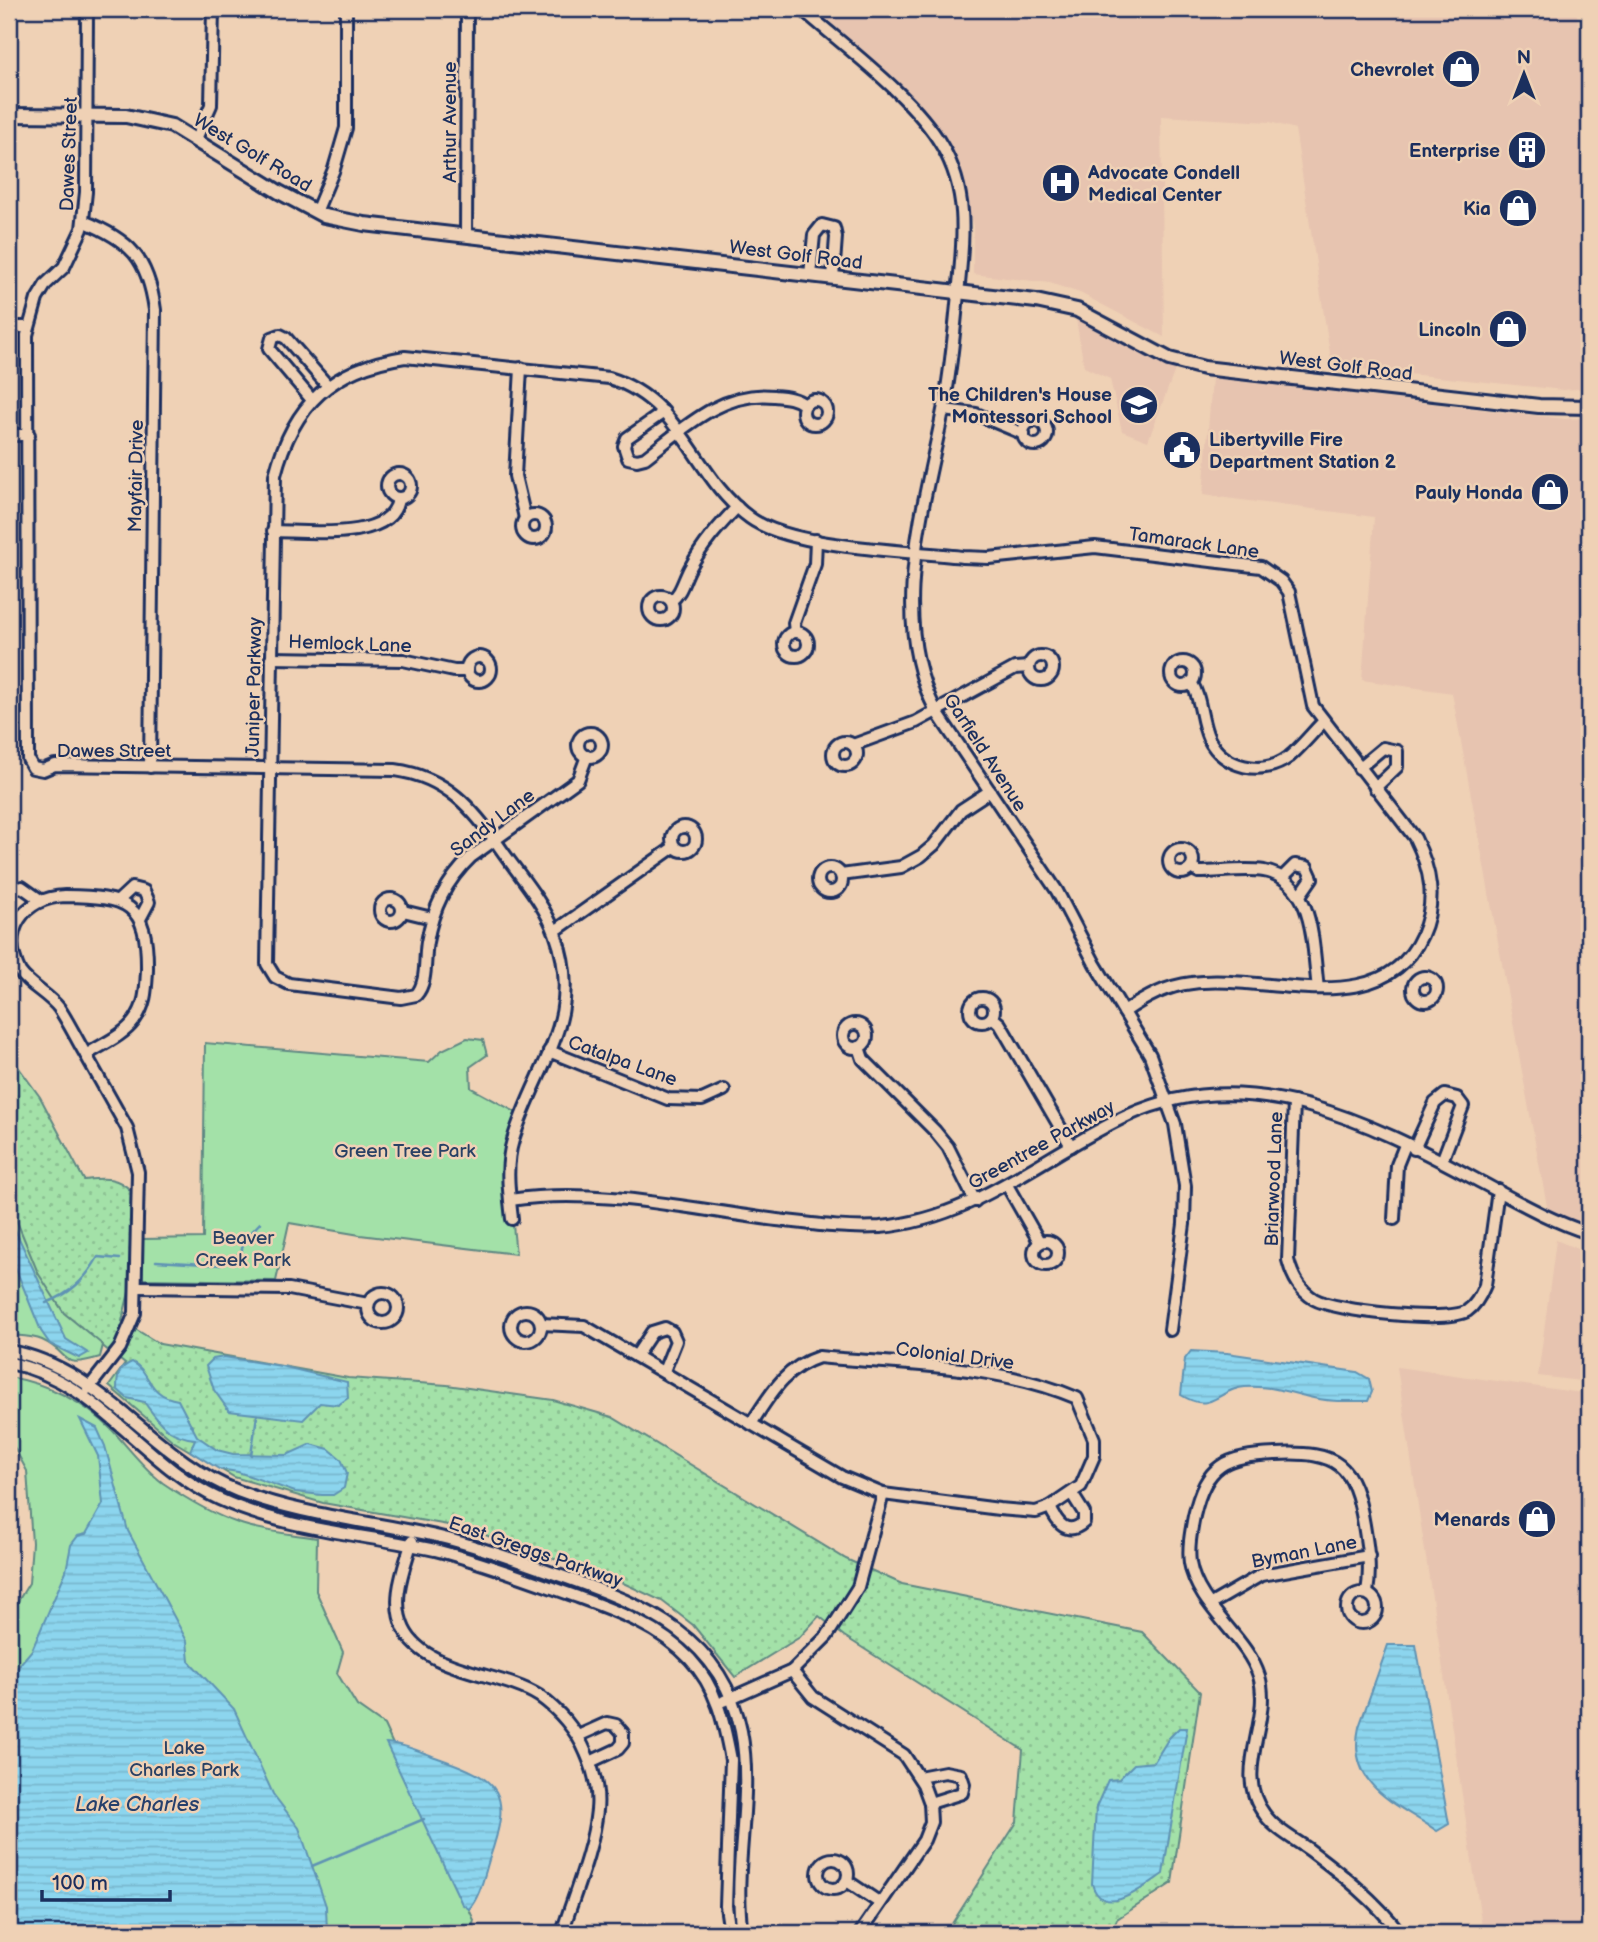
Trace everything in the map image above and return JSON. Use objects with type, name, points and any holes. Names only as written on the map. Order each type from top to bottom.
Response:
[{"type":"street","name":"Dawes Street","points":[[87,9],[83,221],[75,249],[41,291],[31,312],[29,327],[28,759],[33,768],[43,769],[55,765],[413,772],[447,786],[464,800],[495,840],[555,930],[563,956],[565,1005],[513,1139],[508,1173],[512,1219]]},
{"type":"street","points":[[196,139],[211,105],[213,9]]},
{"type":"street","points":[[316,212],[334,169],[346,128],[346,9]]},
{"type":"street","name":"Arthur Avenue","points":[[466,236],[467,9]]},
{"type":"street","name":"Garfield Avenue","points":[[803,9],[926,123],[942,144],[955,170],[965,225],[944,410],[916,552],[913,601],[916,657],[925,690],[936,711],[1057,891],[1095,964],[1150,1055],[1181,1152],[1185,1186],[1184,1224],[1170,1330]]},
{"type":"street","name":"West Golf Road","points":[[9,115],[87,115],[155,121],[196,139],[279,192],[316,212],[364,224],[958,292],[1077,310],[1169,359],[1204,368],[1539,406],[1589,407]]},
{"type":"street","name":"Mayfair Drive","points":[[83,221],[107,230],[131,247],[144,268],[152,291],[150,766]]},
{"type":"street","points":[[810,275],[814,233],[822,225],[828,225],[834,228],[836,237],[833,278]]},
{"type":"street","points":[[9,327],[29,327]]},
{"type":"street","points":[[312,400],[269,349],[272,338],[281,335],[286,338],[328,386]]},
{"type":"street","name":"Juniper Parkway","points":[[279,981],[267,964],[274,485],[288,433],[312,400],[328,386],[358,369],[405,357],[521,368],[617,381],[646,394],[680,431],[737,507],[765,527],[816,540],[916,552]]},
{"type":"street","points":[[521,368],[515,476],[525,518]]},
{"type":"street","points":[[664,412],[627,438],[625,454],[632,460],[641,460],[721,403],[738,397],[755,394],[795,398],[805,405]]},
{"type":"street","points":[[944,410],[976,414],[1024,434]]},
{"type":"street","points":[[9,435],[29,435]]},
{"type":"street","points":[[273,531],[366,530],[391,514],[398,498]]},
{"type":"street","points":[[671,601],[680,594],[705,544],[737,507]]},
{"type":"street","points":[[795,632],[794,624],[815,564],[816,540]]},
{"type":"street","name":"Tamarack Lane","points":[[916,552],[989,558],[1095,547],[1261,567],[1281,581],[1289,592],[1309,692],[1323,722],[1415,838],[1430,880],[1432,895],[1425,928],[1419,941],[1390,972],[1359,986],[1318,988],[1192,982],[1164,989],[1125,1012]]},
{"type":"street","name":"Hemlock Lane","points":[[271,658],[403,660],[454,671],[467,671]]},
{"type":"street","points":[[853,746],[891,733],[1015,668],[1029,667]]},
{"type":"street","points":[[1191,682],[1198,692],[1209,739],[1221,755],[1234,764],[1261,767],[1275,764],[1289,757],[1323,722]]},
{"type":"street","points":[[1359,768],[1383,748],[1397,751],[1397,767],[1374,788]]},
{"type":"street","name":"Sandy Lane","points":[[279,981],[411,997],[420,990],[423,981],[432,918],[456,872],[578,780],[587,756]]},
{"type":"street","points":[[841,875],[901,867],[921,856],[934,845],[961,810],[990,791]]},
{"type":"street","points":[[555,930],[674,847]]},
{"type":"street","points":[[1283,877],[1295,865],[1307,867],[1312,878],[1301,894]]},
{"type":"street","points":[[1191,868],[1199,872],[1261,871],[1283,877],[1301,894],[1306,906],[1318,988]]},
{"type":"street","points":[[9,890],[22,887],[39,900]]},
{"type":"street","points":[[118,901],[132,888],[144,891],[149,902],[140,919]]},
{"type":"street","points":[[86,1055],[125,1031],[143,1008],[147,943],[140,919],[118,901],[106,897],[32,902],[11,919],[10,946],[19,971],[60,1009],[127,1128],[137,1157],[138,1287],[135,1313],[128,1334],[87,1390]]},
{"type":"street","points":[[402,911],[432,918]]},
{"type":"street","points":[[1399,963],[1416,981]]},
{"type":"street","points":[[992,1017],[1000,1024],[1071,1146]]},
{"type":"street","points":[[859,1047],[863,1059],[935,1130],[948,1147],[975,1201]]},
{"type":"street","name":"Catalpa Lane","points":[[549,1052],[668,1099],[702,1100],[724,1090]]},
{"type":"street","name":"Greentree Parkway","points":[[510,1200],[573,1194],[860,1228],[916,1221],[975,1201],[1109,1124],[1166,1100],[1208,1092],[1241,1093],[1326,1109],[1442,1161],[1589,1233]]},
{"type":"street","points":[[1394,1219],[1397,1165],[1435,1103],[1445,1096],[1457,1098],[1463,1106],[1442,1161]]},
{"type":"street","name":"Briarwood Lane","points":[[1294,1102],[1288,1260],[1292,1276],[1302,1289],[1321,1303],[1437,1318],[1467,1311],[1479,1299],[1485,1285],[1497,1190]]},
{"type":"street","points":[[1007,1185],[1040,1243]]},
{"type":"street","points":[[138,1287],[289,1289],[368,1304]]},
{"type":"street","name":"Colonial Drive","points":[[541,1324],[584,1326],[664,1371],[751,1424],[842,1477],[884,1494],[1036,1512],[1072,1494],[1089,1472],[1094,1455],[1094,1439],[1077,1398],[1051,1387],[964,1371],[819,1357],[800,1363],[778,1382],[751,1424]]},
{"type":"street","points":[[636,1356],[652,1332],[665,1328],[672,1332],[676,1341],[664,1371]]},
{"type":"street","points":[[9,1351],[46,1362],[87,1390]]},
{"type":"street","points":[[9,1363],[87,1390]]},
{"type":"street","name":"East Greggs Parkway","points":[[87,1390],[174,1455],[234,1489],[314,1514],[415,1531],[508,1558],[639,1605],[671,1624],[689,1639],[715,1672],[724,1701],[731,1760],[726,1906],[730,1933]]},
{"type":"street","name":"East Greggs Parkway","points":[[87,1390],[169,1469],[214,1496],[274,1519],[483,1563],[639,1622],[658,1632],[691,1660],[724,1701],[741,1731],[744,1770],[739,1886],[742,1933]]},
{"type":"street","points":[[1367,1593],[1369,1556],[1355,1485],[1341,1467],[1330,1459],[1308,1453],[1235,1458],[1217,1468],[1202,1486],[1190,1540],[1191,1567],[1211,1604],[1258,1673],[1261,1696],[1250,1770],[1254,1794],[1264,1815],[1369,1898],[1400,1933]]},
{"type":"street","points":[[724,1701],[792,1671],[827,1636],[847,1609],[858,1587],[884,1494]]},
{"type":"street","points":[[1050,1507],[1059,1525],[1066,1529],[1078,1528],[1084,1522],[1084,1513],[1072,1494]]},
{"type":"street","points":[[415,1531],[399,1587],[398,1606],[402,1627],[411,1640],[444,1661],[537,1695],[553,1707],[578,1736],[590,1762],[596,1784],[597,1809],[562,1933]]},
{"type":"street","name":"Byman Lane","points":[[1211,1604],[1261,1574],[1369,1556]]},
{"type":"street","points":[[792,1671],[813,1698],[904,1755],[919,1777],[930,1802],[931,1822],[924,1840],[860,1933]]},
{"type":"street","points":[[578,1736],[607,1723],[616,1725],[623,1733],[623,1743],[618,1749],[590,1762]]},
{"type":"street","points":[[919,1777],[954,1773],[961,1775],[964,1784],[962,1793],[930,1802]]},
{"type":"street","points":[[847,1881],[880,1903]]},
{"type":"shaded area","points":[[816,9],[1576,9],[1589,91],[1589,388],[1563,390],[1332,366],[1295,129],[1270,122],[1161,116],[1164,337],[1080,293],[1050,283],[973,274],[973,226],[949,141],[885,73]]},
{"type":"shaded area","name":"The Children's House Montessori School","points":[[1076,319],[1175,370],[1148,441],[1122,431],[1110,379],[1084,367]]},
{"type":"shaded area","points":[[1212,378],[1565,419],[1589,418],[1589,1224],[1548,1212],[1452,693],[1362,680],[1374,517],[1203,495]]},
{"type":"shaded area","points":[[1556,1240],[1589,1254],[1589,1382],[1538,1376]]},
{"type":"shaded area","points":[[1397,1367],[1589,1394],[1589,1933],[1483,1933]]},
{"type":"green space","name":"Green Tree Park","points":[[467,1038],[483,1040],[487,1055],[470,1067],[471,1088],[523,1116],[514,1149],[511,1184],[516,1254],[360,1235],[289,1223],[276,1281],[138,1279],[143,1239],[203,1238],[205,1043],[429,1062],[442,1050]]},
{"type":"green space","points":[[9,1054],[40,1097],[84,1180],[115,1180],[131,1191],[129,1292],[122,1321],[160,1344],[348,1378],[447,1385],[553,1400],[612,1417],[846,1559],[902,1584],[1142,1632],[1200,1692],[1172,1883],[1117,1919],[1111,1933],[946,1933],[1017,1822],[1023,1750],[844,1636],[819,1616],[800,1637],[735,1677],[693,1625],[662,1601],[621,1582],[465,1528],[323,1503],[234,1477],[173,1441],[109,1386],[125,1364],[45,1300],[9,1217]]},
{"type":"green space","points":[[9,1202],[38,1273],[64,1313],[103,1345],[100,1357],[71,1361],[42,1340],[9,1335]]},
{"type":"green space","name":"Lake Charles Park","points":[[9,1377],[51,1389],[90,1411],[163,1483],[210,1511],[257,1529],[317,1538],[316,1591],[343,1652],[337,1673],[357,1706],[384,1725],[474,1920],[471,1933],[9,1933],[9,1616],[29,1583],[32,1543],[27,1471],[9,1438]]},
{"type":"water","points":[[9,1217],[66,1339],[88,1353],[79,1358],[50,1344],[41,1331],[9,1252]]},
{"type":"water","points":[[1191,1351],[1227,1353],[1357,1372],[1369,1379],[1372,1392],[1368,1401],[1338,1401],[1316,1399],[1270,1388],[1245,1387],[1208,1402],[1192,1400],[1181,1395],[1185,1359]]},
{"type":"water","points":[[224,1357],[281,1366],[347,1382],[348,1398],[338,1405],[320,1403],[303,1420],[229,1411],[214,1390],[206,1366],[213,1359]]},
{"type":"water","points":[[132,1362],[143,1371],[160,1394],[178,1400],[197,1436],[217,1450],[233,1454],[287,1455],[311,1444],[329,1449],[341,1459],[347,1473],[344,1488],[333,1495],[295,1492],[238,1472],[219,1469],[190,1451],[195,1439],[171,1432],[144,1402],[127,1398],[117,1389],[119,1373]]},
{"type":"water","name":"Lake Charles","points":[[80,1419],[97,1428],[105,1446],[128,1531],[187,1641],[189,1661],[234,1709],[273,1794],[299,1828],[326,1906],[327,1933],[9,1933],[9,1677],[32,1650],[66,1571],[71,1545],[78,1536],[86,1534],[103,1504],[98,1456]]},
{"type":"water","points":[[1388,1645],[1416,1645],[1449,1824],[1437,1831],[1378,1791],[1360,1764],[1357,1747],[1359,1727]]},
{"type":"water","points":[[1179,1728],[1187,1728],[1163,1874],[1125,1897],[1105,1900],[1097,1895],[1092,1884],[1096,1807],[1108,1780],[1119,1779],[1134,1764],[1154,1762],[1169,1738]]},
{"type":"water","points":[[386,1743],[459,1766],[488,1782],[496,1792],[500,1804],[500,1818],[496,1837],[479,1892],[469,1909],[462,1904]]},
{"type":"waterway","points":[[156,1261],[221,1265],[241,1253],[244,1240],[260,1223]]},
{"type":"waterway","points":[[46,1303],[76,1285],[98,1257],[120,1259]]},
{"type":"waterway","points":[[251,1455],[257,1416]]},
{"type":"waterway","points":[[312,1866],[424,1819]]},
{"type":"place","name":"Chevrolet","points":[[1461,69]]},
{"type":"place","name":"Enterprise","points":[[1527,150]]},
{"type":"place","name":"Advocate Condell Medical Center","points":[[1061,183]]},
{"type":"place","name":"Kia","points":[[1518,208]]},
{"type":"place","name":"Lincoln","points":[[1508,329]]},
{"type":"place","name":"The Children's House Montessori School","points":[[1139,405]]},
{"type":"place","name":"Libertyville Fire Department Station 2","points":[[1182,450]]},
{"type":"place","name":"Pauly Honda","points":[[1550,492]]},
{"type":"place","name":"Menards","points":[[1537,1519]]},
{"type":"park label","name":"Beaver Creek Park","points":[[243,1248]]}]
